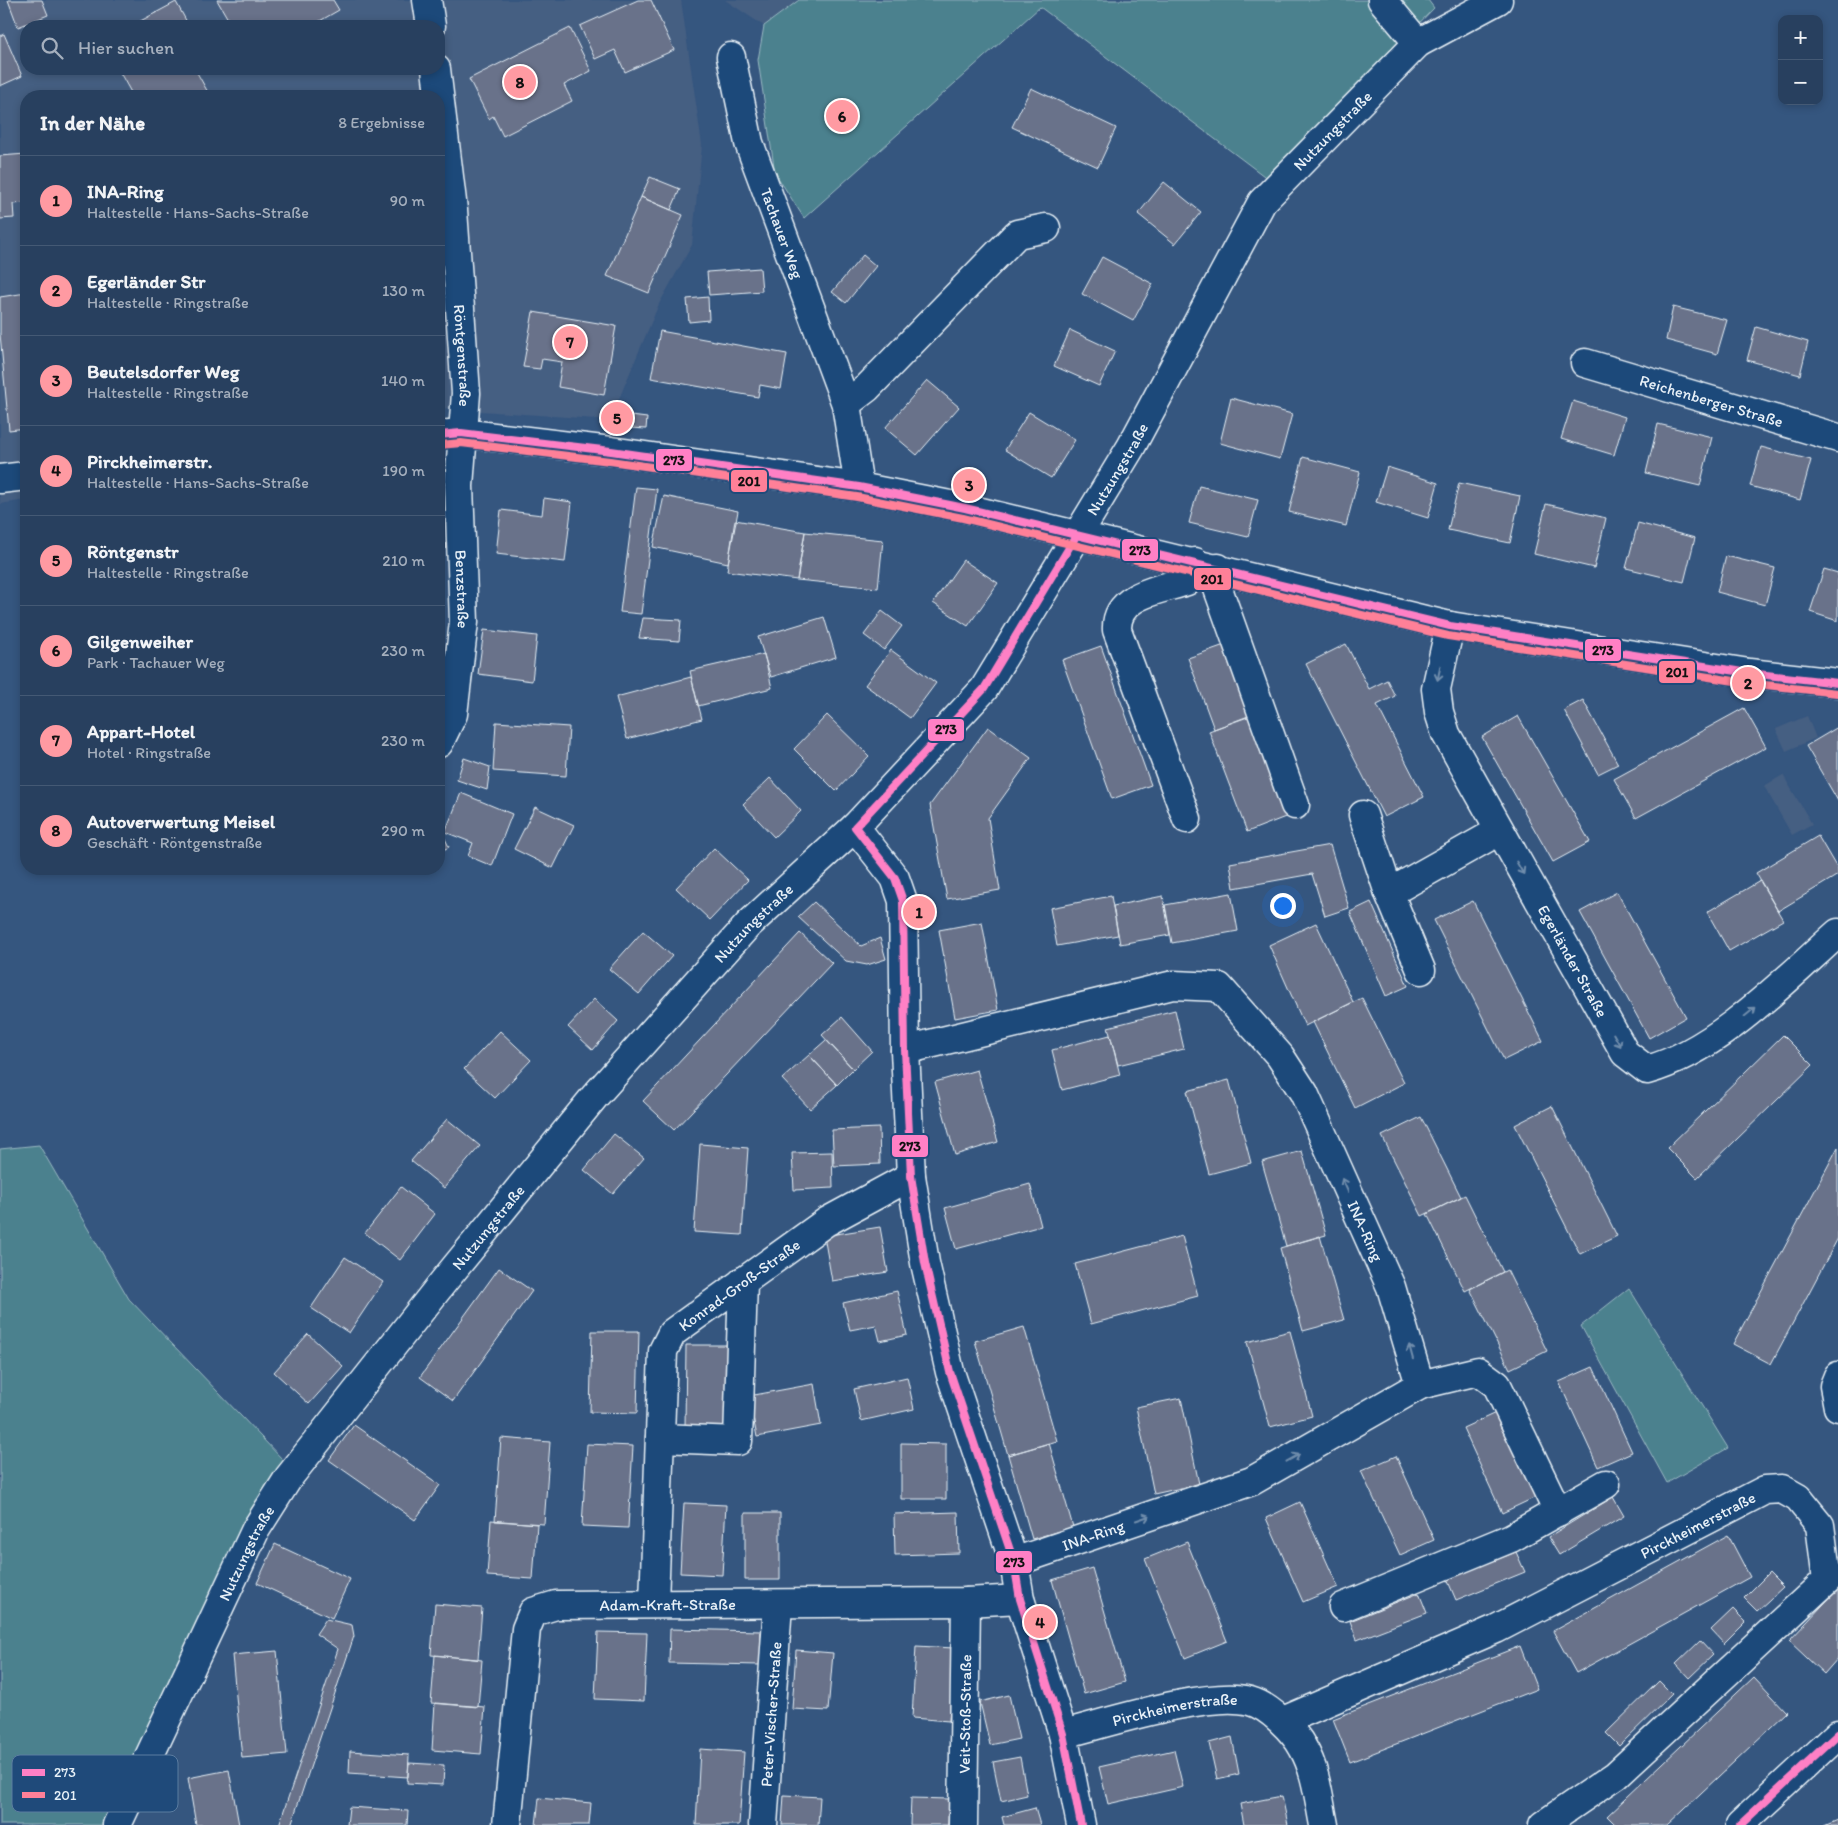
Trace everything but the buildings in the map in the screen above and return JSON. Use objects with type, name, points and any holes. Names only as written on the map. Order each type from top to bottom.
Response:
[{"type":"street","points":[[427,0],[430,20]]},
{"type":"street","points":[[1382,0],[1418,43]]},
{"type":"street","name":"Nutzungstraße","points":[[150,1755],[256,1529],[289,1478],[444,1280],[595,1096],[748,926],[855,827],[984,688],[1131,447],[1262,202],[1418,43],[1498,0]]},
{"type":"street","name":"Tachauer Weg","points":[[731,58],[749,143],[846,404],[859,487]]},
{"type":"street","name":"Röntgenstraße","points":[[436,75],[437,90]]},
{"type":"street","name":"Röntgenstraße","points":[[445,197],[466,393],[450,434]]},
{"type":"street","points":[[846,404],[867,388],[1017,234],[1046,228]]},
{"type":"street","name":"Reichenberger Straße","points":[[1585,363],[1838,438]]},
{"type":"street","points":[[450,434],[611,452],[859,487],[965,508],[1076,536],[1207,565],[1450,626],[1684,664],[1838,683]]},
{"type":"street","name":"Benzstraße","points":[[445,731],[454,714],[464,622],[460,486],[450,434]]},
{"type":"street","points":[[1207,565],[1217,586],[1295,805]]},
{"type":"street","points":[[1187,819],[1116,630],[1116,619],[1123,606],[1133,598],[1187,581],[1207,565]]},
{"type":"street","name":"Egerländer Straße","points":[[1450,626],[1436,689],[1439,712],[1446,734],[1624,1052],[1647,1070],[1672,1063],[1747,1015],[1838,933]]},
{"type":"street","points":[[1363,815],[1389,893],[1421,970]]},
{"type":"street","points":[[855,827],[895,878],[902,901],[905,1050],[911,1176],[925,1263],[950,1372],[1014,1562],[1020,1599],[1063,1734],[1082,1825]]},
{"type":"street","points":[[1389,893],[1499,831]]},
{"type":"street","name":"INA-Ring","points":[[905,1050],[1173,985],[1219,988],[1280,1056],[1304,1093],[1391,1287],[1420,1385],[1252,1481],[1014,1562]]},
{"type":"street","name":"Konrad-Groß-Straße","points":[[654,1603],[663,1351],[672,1333],[826,1222],[911,1176]]},
{"type":"street","points":[[660,1438],[738,1441],[743,1281]]},
{"type":"street","points":[[1420,1385],[1478,1371],[1497,1385],[1558,1512]]},
{"type":"street","points":[[1838,1376],[1834,1386],[1838,1408]]},
{"type":"street","points":[[1343,1607],[1510,1538],[1606,1484]]},
{"type":"street","name":"Pirckheimerstraße","points":[[1283,1721],[1496,1630],[1693,1525],[1765,1490],[1782,1489],[1798,1498],[1820,1525],[1827,1580],[1616,1775],[1543,1825]]},
{"type":"street","name":"Adam-Kraft-Straße","points":[[508,1825],[526,1629],[533,1612],[556,1605],[966,1602],[1020,1599]]},
{"type":"street","name":"Veit-Stoß-Straße","points":[[963,1825],[966,1602]]},
{"type":"street","name":"Peter-Vischer-Straße","points":[[763,1825],[778,1604]]},
{"type":"street","name":"Pirckheimerstraße","points":[[1063,1734],[1206,1699],[1250,1701],[1283,1721],[1304,1748],[1316,1783],[1324,1825]]},
{"type":"street","points":[[1748,1823],[1838,1734]]},
{"type":"street","name":"Nutzungstraße","points":[[117,1825],[123,1812]]},
{"type":"shaded area","points":[[0,0],[681,0],[702,145],[692,245],[659,304],[610,420],[445,408],[445,90],[20,90],[20,501],[0,504]]},
{"type":"shaded area","points":[[725,0],[799,0],[764,26]]},
{"type":"shaded area","points":[[1807,716],[1816,738],[1786,751],[1776,729]]},
{"type":"shaded area","points":[[1783,775],[1812,824],[1792,835],[1764,786]]},
{"type":"green space","points":[[799,0],[1428,0],[1434,8],[1268,179],[1040,7],[804,218],[775,173],[758,60],[764,26]]},
{"type":"green space","points":[[39,1145],[129,1299],[284,1461],[137,1755],[12,1755],[12,1812],[108,1812],[102,1825],[0,1825],[0,1149]]},
{"type":"green space","points":[[1629,1288],[1728,1448],[1667,1483],[1581,1326]]},
{"type":"transit line","name":"273","points":[[445,434],[461,433],[611,451],[859,487],[965,508],[1450,626],[1749,673],[1838,683]]},
{"type":"transit line","name":"201","points":[[445,445],[461,443],[610,461],[857,497],[963,518],[1448,636],[1747,683],[1837,693]]},
{"type":"transit line","name":"273","points":[[1076,536],[984,689],[855,827],[895,878],[903,901],[905,1050],[911,1176],[925,1263],[950,1372],[1014,1562],[1020,1599],[1063,1734],[1081,1825]]},
{"type":"transit line","name":"273","points":[[1740,1825],[1838,1734]]},
{"type":"place","name":"Autoverwertung Meisel","points":[[520,82]]},
{"type":"place","name":"Gilgenweiher","points":[[842,116]]},
{"type":"place","name":"Appart-Hotel","points":[[570,342]]},
{"type":"place","name":"Röntgenstr","points":[[617,418]]},
{"type":"place","name":"Beutelsdorfer Weg","points":[[969,485]]},
{"type":"place","name":"Egerländer Str","points":[[1748,683]]},
{"type":"place","name":"INA-Ring","points":[[919,912]]},
{"type":"place","name":"Pirckheimerstr.","points":[[1040,1622]]}]
